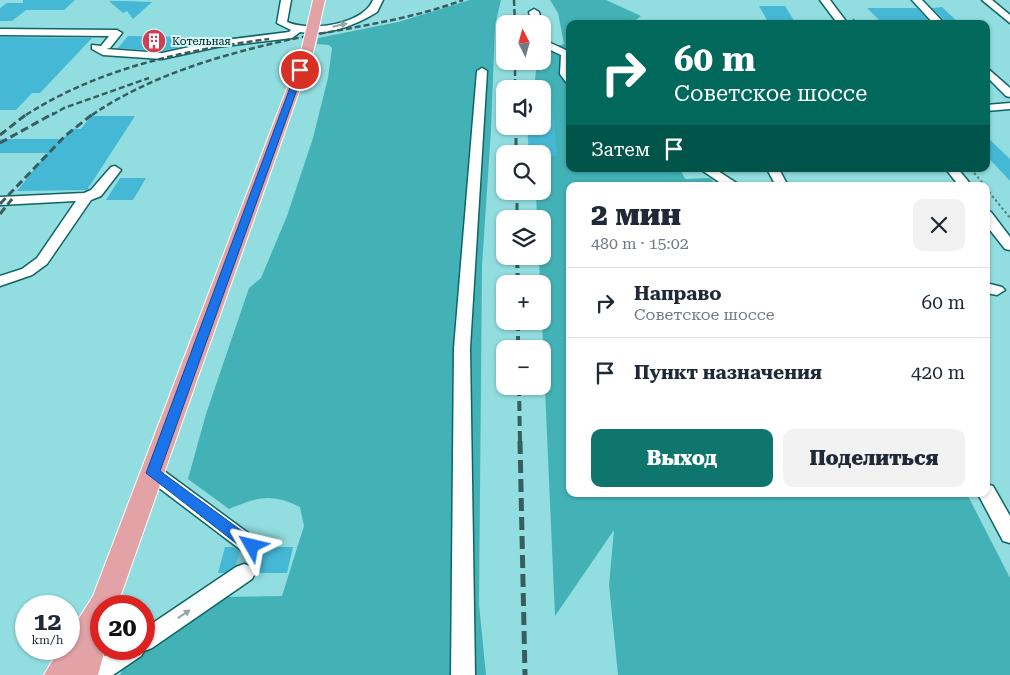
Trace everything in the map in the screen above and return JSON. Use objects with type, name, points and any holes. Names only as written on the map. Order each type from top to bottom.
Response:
[{"type":"main road","points":[[107,595],[307,52],[319,0]]},
{"type":"main road","points":[[58,675],[90,626]]},
{"type":"main road","points":[[84,675],[90,653]]},
{"type":"street","points":[[286,0],[282,23],[297,29],[326,28],[354,22],[374,10],[378,0]]},
{"type":"street","points":[[825,0],[840,20]]},
{"type":"street","points":[[917,0],[936,20]]},
{"type":"street","points":[[987,0],[1010,20]]},
{"type":"street","points":[[0,32],[117,33],[101,47]]},
{"type":"street","points":[[551,46],[566,54],[566,75]]},
{"type":"street","points":[[463,675],[462,348],[482,71]]},
{"type":"street","points":[[990,74],[1010,94]]},
{"type":"street","points":[[990,108],[1010,106]]},
{"type":"street","points":[[0,281],[27,272],[42,261],[86,197],[96,193],[114,170]]},
{"type":"street","points":[[711,172],[727,182]]},
{"type":"street","points":[[954,172],[962,182]]},
{"type":"street","points":[[990,220],[1010,246]]},
{"type":"street","points":[[153,473],[252,546]]},
{"type":"street","points":[[989,497],[1010,535]]},
{"type":"street","points":[[94,675],[116,660]]},
{"type":"lane","points":[[101,47],[103,52],[162,56],[217,44],[292,35],[297,29]]},
{"type":"lane","points":[[0,201],[86,197]]},
{"type":"lane","points":[[155,634],[244,573]]},
{"type":"path","points":[[974,172],[982,182]]},
{"type":"path","points":[[990,192],[1010,218]]},
{"type":"shaded area","points":[[470,0],[501,0],[495,25],[491,130],[482,266],[479,604],[486,675],[120,675],[122,670],[135,660],[155,660],[155,644],[216,597],[282,596],[304,526],[300,507],[272,498],[264,498],[229,509],[188,479],[206,414],[249,288],[261,278],[287,216],[313,138],[328,78],[332,48],[329,45],[317,44],[318,38],[398,22]]},
{"type":"shaded area","points":[[550,0],[606,0],[641,16],[636,20],[566,20],[566,172],[682,172],[685,179],[710,178],[714,182],[566,182],[566,497],[969,497],[1010,578],[1010,675],[618,675],[609,585],[614,530],[555,616],[545,395],[551,395],[551,340],[543,340],[542,330],[551,330],[551,275],[540,275],[539,265],[551,265],[551,210],[537,210],[536,200],[551,200],[551,145],[542,145],[542,135],[551,135],[551,80],[535,80],[536,70],[551,70],[551,48],[564,44],[558,13]]},
{"type":"building","points":[[23,0],[75,0],[64,10],[26,10],[12,21],[0,21],[0,8],[7,3],[23,3]]},
{"type":"building","points":[[109,1],[152,2],[133,19],[127,11],[123,13]]},
{"type":"building","points":[[759,6],[785,6],[794,20],[775,20],[767,20]]},
{"type":"building","points":[[942,7],[956,20],[944,20],[932,8]]},
{"type":"building","points":[[867,8],[917,8],[928,20],[879,20]]},
{"type":"building","name":"Котельная","points":[[128,36],[188,37],[181,47],[162,51],[118,48]]},
{"type":"building","points":[[0,37],[92,38],[40,93],[32,93],[16,110],[0,110]]},
{"type":"building","points":[[551,83],[557,156],[551,156],[551,145],[528,145],[528,135],[551,135]]},
{"type":"building","points":[[91,116],[135,116],[87,190],[17,191],[47,153],[0,153],[0,139],[63,139],[71,129],[81,129]]},
{"type":"building","points":[[990,140],[1010,159],[1010,181],[990,159]]},
{"type":"building","points":[[120,178],[146,178],[133,200],[106,200]]},
{"type":"building","points":[[225,547],[233,547],[251,557],[261,554],[264,547],[293,547],[287,573],[257,573],[253,565],[245,562],[224,573],[218,573]]},
{"type":"tunnel","points":[[244,573],[252,547]]},
{"type":"railway","points":[[92,115],[140,88],[217,58],[297,38],[402,18],[463,0]]},
{"type":"railway","points":[[514,0],[515,15]]},
{"type":"railway","points":[[26,115],[54,99],[113,73],[174,55],[269,39]]},
{"type":"railway","points":[[515,70],[515,80]]},
{"type":"railway","points":[[52,115],[64,108],[149,78]]},
{"type":"railway","points":[[0,135],[28,113]]},
{"type":"railway","points":[[0,143],[54,113]]},
{"type":"railway","points":[[0,204],[65,136],[94,113]]},
{"type":"railway","points":[[516,135],[516,145]]},
{"type":"railway","points":[[0,214],[12,199]]},
{"type":"railway","points":[[517,200],[517,210]]},
{"type":"railway","points":[[517,265],[518,275]]},
{"type":"railway","points":[[518,330],[518,340]]},
{"type":"railway","points":[[519,395],[520,443]]},
{"type":"railway","points":[[520,441],[525,675]]},
{"type":"place","name":"Котельная","points":[[154,41]]},
{"type":"route","points":[[252,546],[153,473],[300,70]]}]
